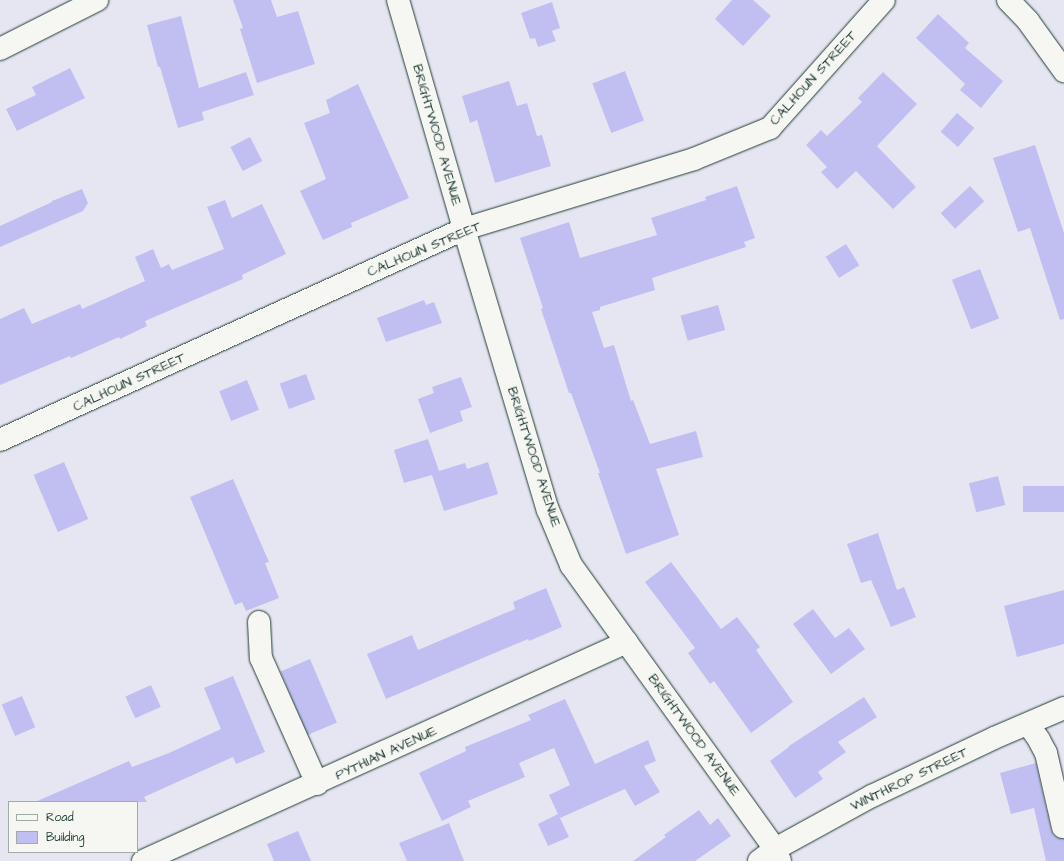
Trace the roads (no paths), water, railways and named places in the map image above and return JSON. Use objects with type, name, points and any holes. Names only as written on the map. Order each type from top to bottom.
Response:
[{"type":"street","points":[[0,49],[97,0]]},
{"type":"street","name":"BRIGHTWOOD AVENUE","points":[[398,0],[464,229],[548,510],[571,565],[627,642],[772,857]]},
{"type":"street","name":"CALHOUN STREET","points":[[0,440],[464,229],[694,159],[770,128],[884,0]]},
{"type":"street","points":[[1008,0],[1028,21],[1064,70]]},
{"type":"street","points":[[259,622],[261,658],[317,784]]},
{"type":"street","name":"PYTHIAN AVENUE","points":[[143,861],[317,784],[627,642]]},
{"type":"street","name":"WINTHROP STREET","points":[[772,857],[872,796],[1064,708]]},
{"type":"street","points":[[1028,724],[1046,753],[1063,827]]}]
